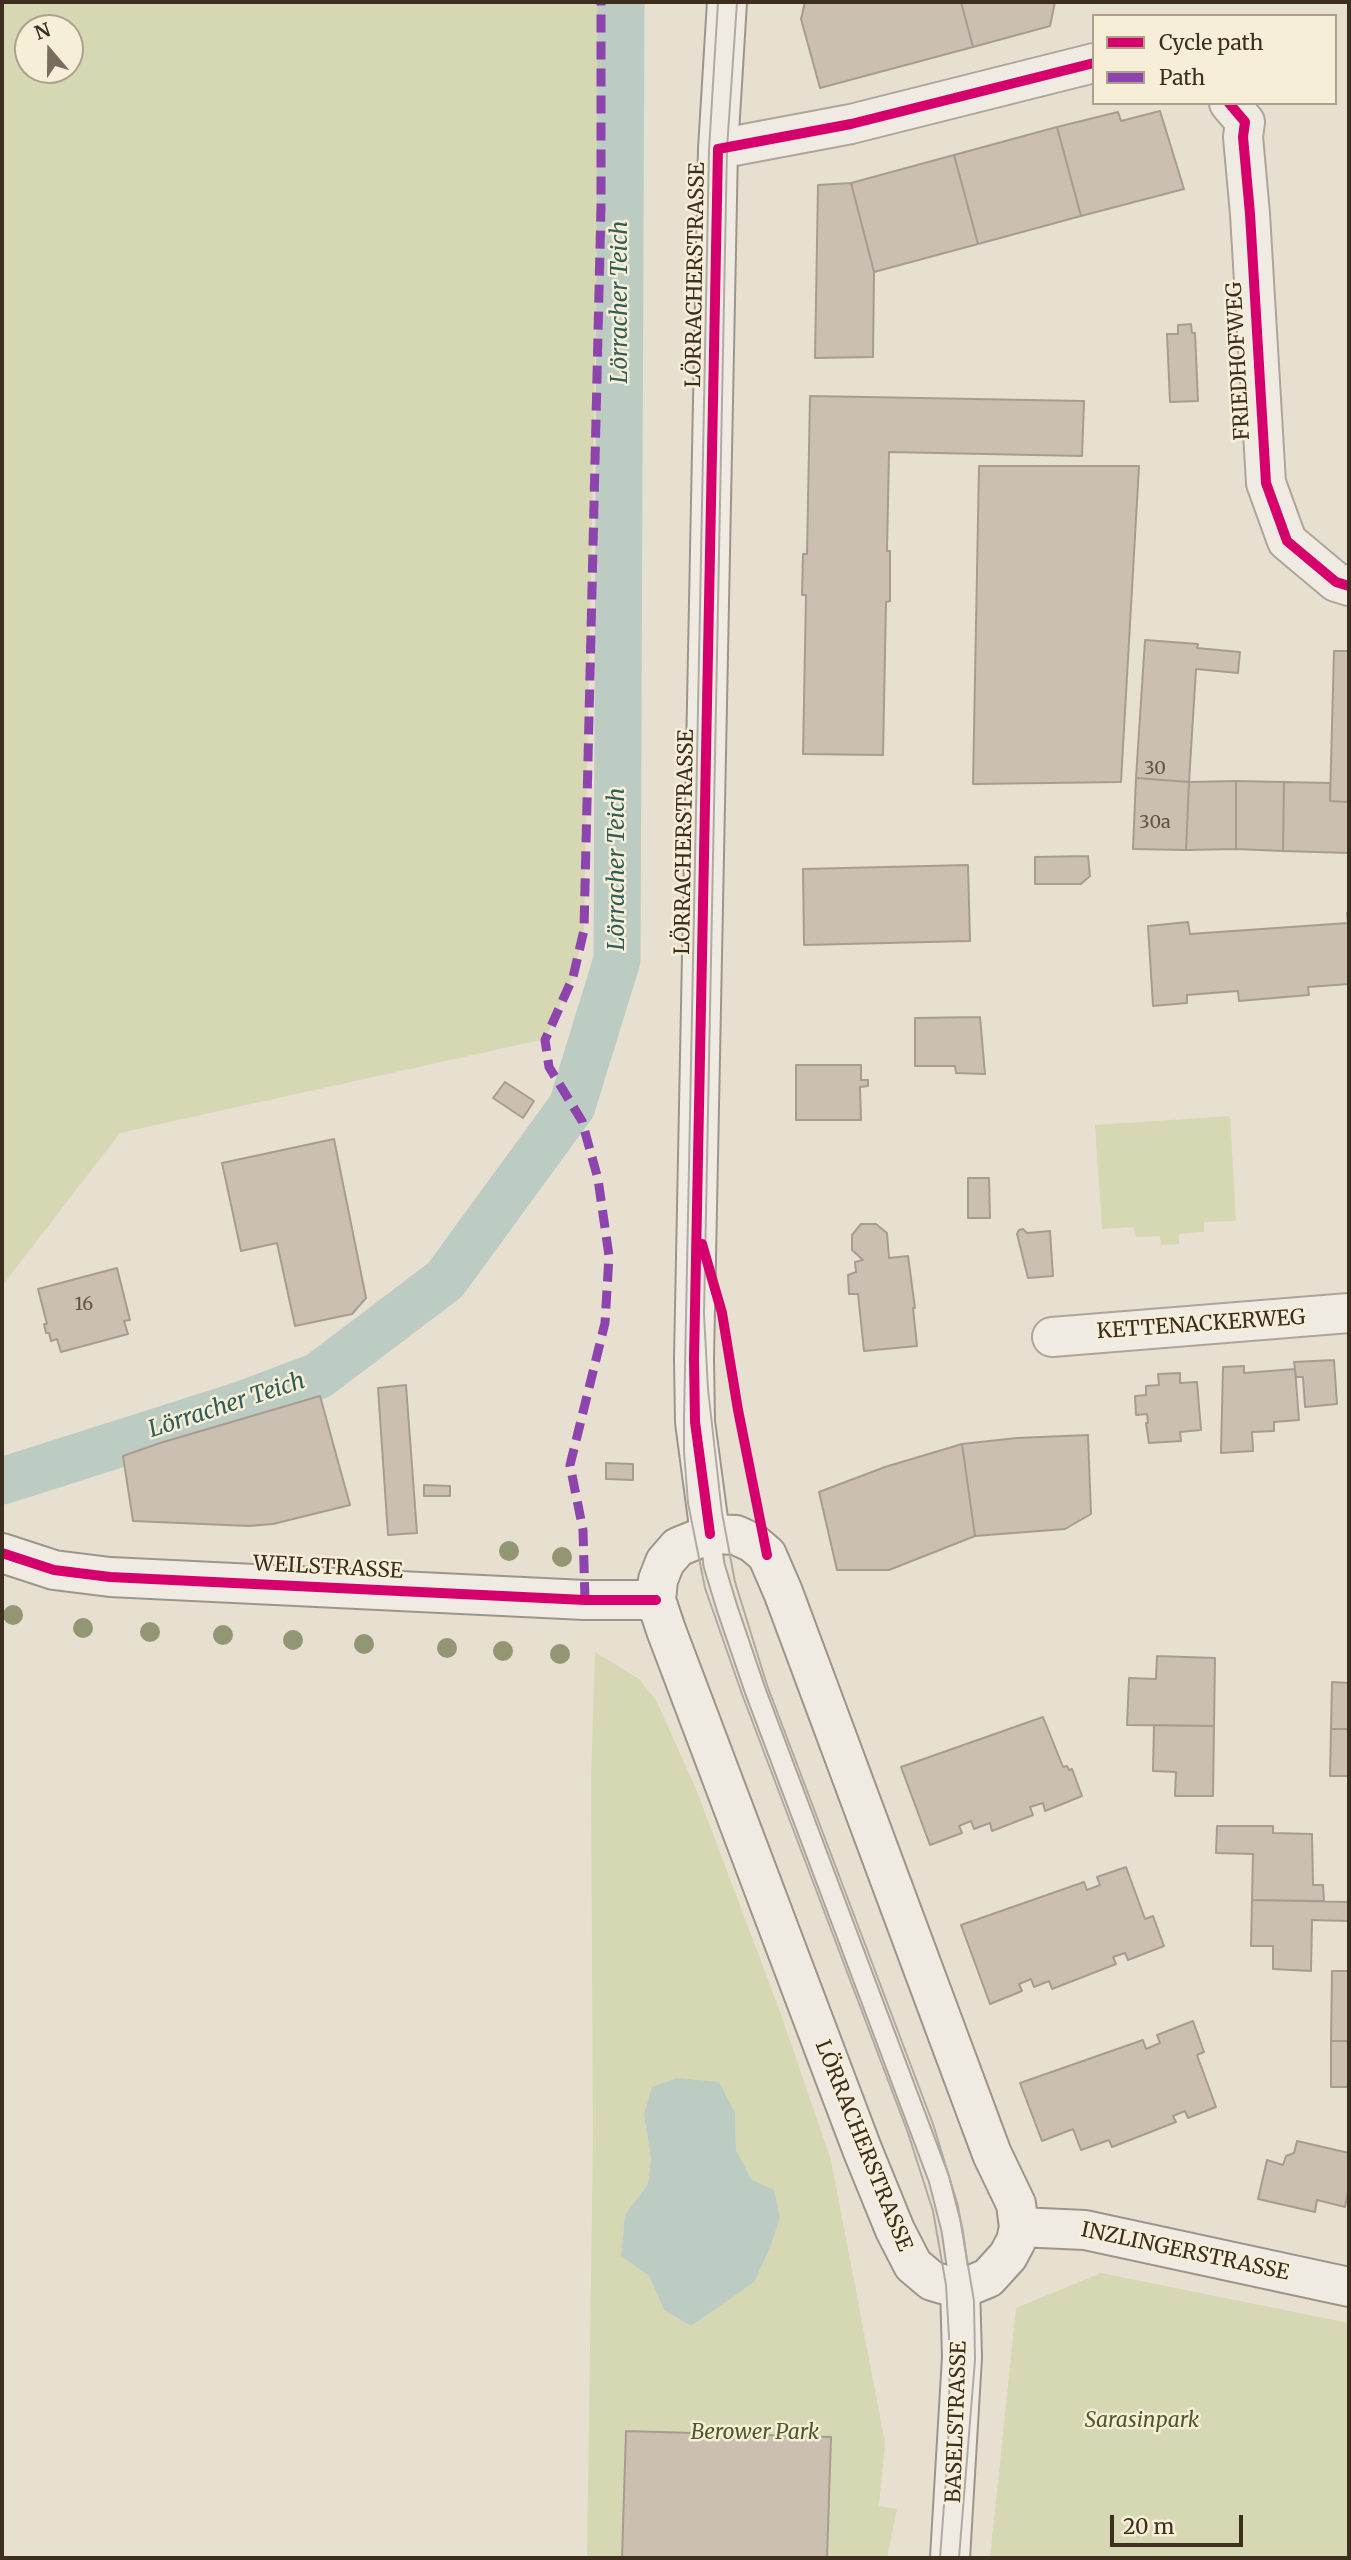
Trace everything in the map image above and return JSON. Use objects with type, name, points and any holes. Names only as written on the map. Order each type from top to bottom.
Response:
[{"type":"main road","name":"LÖRRACHERSTRASSE","points":[[710,1534],[695,1422],[694,1358],[718,149],[727,2]]},
{"type":"main road","points":[[718,149],[851,124],[1092,64]]},
{"type":"main road","name":"FRIEDHOFWEG","points":[[1231,105],[1245,122],[1243,137],[1266,484],[1287,541],[1336,582],[1349,586]]},
{"type":"main road","name":"KETTENACKERWEG","points":[[1052,1337],[1349,1313]]},
{"type":"main road","points":[[656,1600],[658,1580],[665,1562],[678,1547],[710,1534],[736,1535],[753,1542],[767,1555],[992,2154],[1010,2186],[1016,2204],[1019,2227],[1016,2241],[1008,2256],[988,2278],[960,2286]]},
{"type":"main road","name":"WEILSTRASSE","points":[[2,1553],[54,1570],[110,1577],[585,1600],[656,1600]]},
{"type":"main road","name":"LÖRRACHERSTRASSE","points":[[656,1600],[700,1725],[895,2230],[913,2265],[932,2281],[960,2286]]},
{"type":"main road","name":"INZLINGERSTRASSE","points":[[1019,2227],[1085,2230],[1349,2287]]},
{"type":"main road","name":"BASELSTRASSE","points":[[950,2558],[962,2357],[960,2286]]},
{"type":"lane","points":[[710,1534],[727,1608],[755,1690],[939,2179],[952,2230],[960,2286]]},
{"type":"green space","points":[[2,2],[602,2],[584,930],[573,977],[545,1039],[120,1133],[2,1286]]},
{"type":"green space","points":[[1230,1116],[1236,1221],[1204,1222],[1204,1232],[1179,1234],[1179,1244],[1161,1245],[1160,1236],[1136,1237],[1134,1227],[1102,1229],[1095,1125]]},
{"type":"green space","name":"Berower Park","points":[[595,1652],[639,1679],[656,1700],[696,1789],[779,2009],[831,2160],[885,2443],[879,2506],[897,2509],[887,2558],[587,2558],[593,2137],[591,1779]],"holes":[[[735,2113],[736,2150],[752,2180],[780,2218],[770,2248],[754,2281],[691,2326],[664,2310],[649,2276],[621,2256],[625,2215],[648,2184],[651,2158],[644,2115]]]},
{"type":"green space","name":"Sarasinpark","points":[[1101,2273],[1349,2323],[1349,2558],[990,2558],[1016,2308]]},
{"type":"shaded area","points":[[677,2078],[719,2082],[735,2113],[736,2150],[752,2180],[774,2190],[780,2218],[754,2282],[691,2326],[664,2310],[649,2276],[621,2256],[625,2215],[648,2184],[651,2158],[644,2115],[652,2087]]},
{"type":"building","points":[[805,2],[961,2],[973,47],[820,88],[801,19]]},
{"type":"building","points":[[961,2],[1055,2],[1050,26],[973,47]]},
{"type":"building","points":[[1160,111],[1184,189],[1081,216],[1057,127],[1118,112],[1121,121]]},
{"type":"building","points":[[1057,127],[1081,216],[978,244],[954,155]]},
{"type":"building","points":[[954,155],[978,244],[874,272],[851,183]]},
{"type":"building","points":[[851,183],[874,272],[873,357],[815,358],[818,185]]},
{"type":"building","points":[[1191,324],[1192,333],[1195,333],[1198,401],[1170,402],[1167,334],[1178,334],[1178,325]]},
{"type":"building","points":[[810,396],[1084,401],[1082,456],[889,452],[887,551],[890,551],[890,601],[886,602],[883,755],[803,754],[806,595],[802,595],[803,554],[807,554]]},
{"type":"building","points":[[979,466],[1139,466],[1121,782],[973,784]]},
{"type":"building","points":[[1145,640],[1198,644],[1197,648],[1240,652],[1238,673],[1196,669],[1189,782],[1136,778]]},
{"type":"building","points":[[1334,651],[1349,651],[1349,802],[1330,801]]},
{"type":"building","points":[[1136,778],[1189,782],[1186,850],[1133,849]]},
{"type":"building","points":[[1236,781],[1284,782],[1283,851],[1236,849]]},
{"type":"building","points":[[1236,781],[1236,849],[1186,850],[1189,782]]},
{"type":"building","points":[[1284,782],[1330,783],[1330,801],[1349,802],[1349,853],[1283,851]]},
{"type":"building","points":[[1088,856],[1090,876],[1081,884],[1035,884],[1035,857]]},
{"type":"building","points":[[968,865],[970,941],[804,945],[803,869]]},
{"type":"building","points":[[1349,913],[1349,984],[1308,987],[1309,995],[1239,1001],[1238,991],[1187,995],[1187,1003],[1153,1006],[1148,926],[1188,922],[1190,934],[1348,923]]},
{"type":"building","points":[[980,1017],[985,1074],[956,1073],[955,1066],[915,1066],[915,1018]]},
{"type":"building","points":[[796,1065],[861,1065],[861,1080],[868,1080],[868,1086],[860,1087],[861,1120],[796,1120]]},
{"type":"building","points":[[505,1082],[534,1101],[523,1118],[493,1098]]},
{"type":"building","points":[[334,1139],[366,1298],[352,1314],[295,1326],[277,1243],[241,1251],[222,1163]]},
{"type":"building","points":[[968,1178],[989,1178],[990,1218],[968,1218]]},
{"type":"building","points":[[861,1224],[876,1224],[887,1233],[889,1258],[908,1256],[917,1346],[864,1351],[858,1294],[849,1294],[848,1275],[856,1272],[855,1262],[863,1260],[852,1250],[852,1235]]},
{"type":"building","points":[[1023,1229],[1027,1233],[1050,1231],[1053,1276],[1028,1278],[1017,1234]]},
{"type":"building","points":[[117,1268],[130,1320],[124,1321],[128,1334],[61,1352],[57,1339],[51,1341],[49,1333],[46,1333],[44,1324],[47,1324],[38,1289]]},
{"type":"building","points":[[1334,1360],[1337,1404],[1305,1407],[1303,1377],[1296,1377],[1294,1362]]},
{"type":"building","points":[[1244,1366],[1244,1373],[1295,1369],[1299,1420],[1274,1422],[1274,1431],[1252,1432],[1253,1451],[1221,1453],[1223,1367]]},
{"type":"building","points":[[1180,1373],[1180,1383],[1197,1382],[1201,1430],[1180,1432],[1181,1441],[1149,1443],[1147,1414],[1136,1415],[1135,1396],[1146,1395],[1146,1386],[1159,1385],[1158,1374]]},
{"type":"building","points":[[406,1385],[417,1533],[388,1535],[378,1388]]},
{"type":"building","points":[[320,1396],[350,1505],[273,1524],[249,1526],[133,1521],[123,1456]]},
{"type":"building","points":[[1088,1435],[1091,1514],[1065,1529],[975,1536],[962,1444]]},
{"type":"building","points":[[962,1444],[975,1536],[889,1570],[837,1570],[819,1492],[885,1467]]},
{"type":"building","points":[[606,1463],[633,1464],[633,1480],[606,1479]]},
{"type":"building","points":[[424,1485],[450,1486],[450,1496],[424,1496]]},
{"type":"building","points":[[1157,1656],[1215,1658],[1214,1726],[1127,1725],[1129,1678],[1156,1679]]},
{"type":"building","points":[[1332,1682],[1349,1683],[1349,1729],[1331,1729]]},
{"type":"building","points":[[1043,1717],[1063,1767],[1072,1769],[1082,1796],[1045,1811],[1043,1803],[1030,1807],[1033,1815],[992,1831],[990,1823],[974,1829],[971,1821],[959,1826],[962,1833],[930,1845],[901,1767]]},
{"type":"building","points":[[1154,1725],[1214,1726],[1213,1796],[1175,1796],[1176,1772],[1153,1771]]},
{"type":"building","points":[[1331,1729],[1349,1729],[1349,1776],[1330,1776]]},
{"type":"building","points":[[1217,1826],[1273,1826],[1273,1833],[1312,1834],[1313,1885],[1323,1885],[1324,1901],[1252,1900],[1253,1854],[1216,1853]]},
{"type":"building","points":[[1126,1867],[1145,1919],[1153,1916],[1164,1946],[1128,1960],[1125,1953],[1113,1957],[1116,1964],[1052,1989],[1049,1981],[1034,1987],[1031,1979],[1019,1984],[1022,1991],[990,2004],[961,1925],[1084,1882],[1087,1890],[1100,1885],[1097,1877]]},
{"type":"building","points":[[1252,1900],[1349,1902],[1349,1921],[1312,1920],[1311,1971],[1273,1969],[1273,1946],[1251,1946]]},
{"type":"building","points":[[1332,1971],[1349,1971],[1349,2041],[1331,2041]]},
{"type":"building","points":[[1193,2021],[1204,2052],[1197,2055],[1216,2107],[1188,2118],[1185,2111],[1173,2116],[1176,2122],[1112,2147],[1109,2140],[1081,2150],[1073,2129],[1042,2141],[1020,2083],[1143,2040],[1146,2049],[1160,2043],[1157,2035]]},
{"type":"building","points":[[1331,2041],[1349,2041],[1349,2087],[1331,2087]]},
{"type":"building","points":[[1297,2141],[1349,2153],[1349,2187],[1345,2207],[1317,2200],[1315,2212],[1258,2199],[1267,2160],[1283,2165],[1286,2156],[1294,2153]]},
{"type":"building","points":[[626,2431],[831,2437],[827,2558],[622,2558]]},
{"type":"waterway","name":"Lörracher Teich","points":[[2,1481],[241,1405],[318,1376],[445,1280],[572,1106],[617,960],[621,2]]},
{"type":"tram line","points":[[718,2],[709,150],[684,1419],[688,1503],[705,1588],[742,1694],[908,2133],[933,2211],[946,2285],[950,2355],[948,2452],[940,2558]]},
{"type":"tram line","points":[[737,2],[727,148],[704,1314],[708,1389],[722,1513],[735,1582],[767,1685],[933,2124],[958,2206],[974,2301],[975,2360],[959,2558]]},
{"type":"marked path","points":[[585,1600],[583,1530],[570,1465],[605,1323],[609,1256],[598,1179],[582,1121],[549,1067],[545,1040],[573,977],[584,930],[601,206],[601,2]]},
{"type":"cycle path","points":[[710,1534],[695,1422],[694,1358],[718,149],[851,124],[1092,64]]},
{"type":"cycle path","points":[[1231,105],[1245,122],[1243,137],[1266,483],[1287,541],[1336,582],[1349,586]]},
{"type":"cycle path","points":[[702,1244],[722,1313],[767,1555]]},
{"type":"cycle path","points":[[2,1553],[54,1570],[110,1577],[585,1600],[656,1600]]}]
